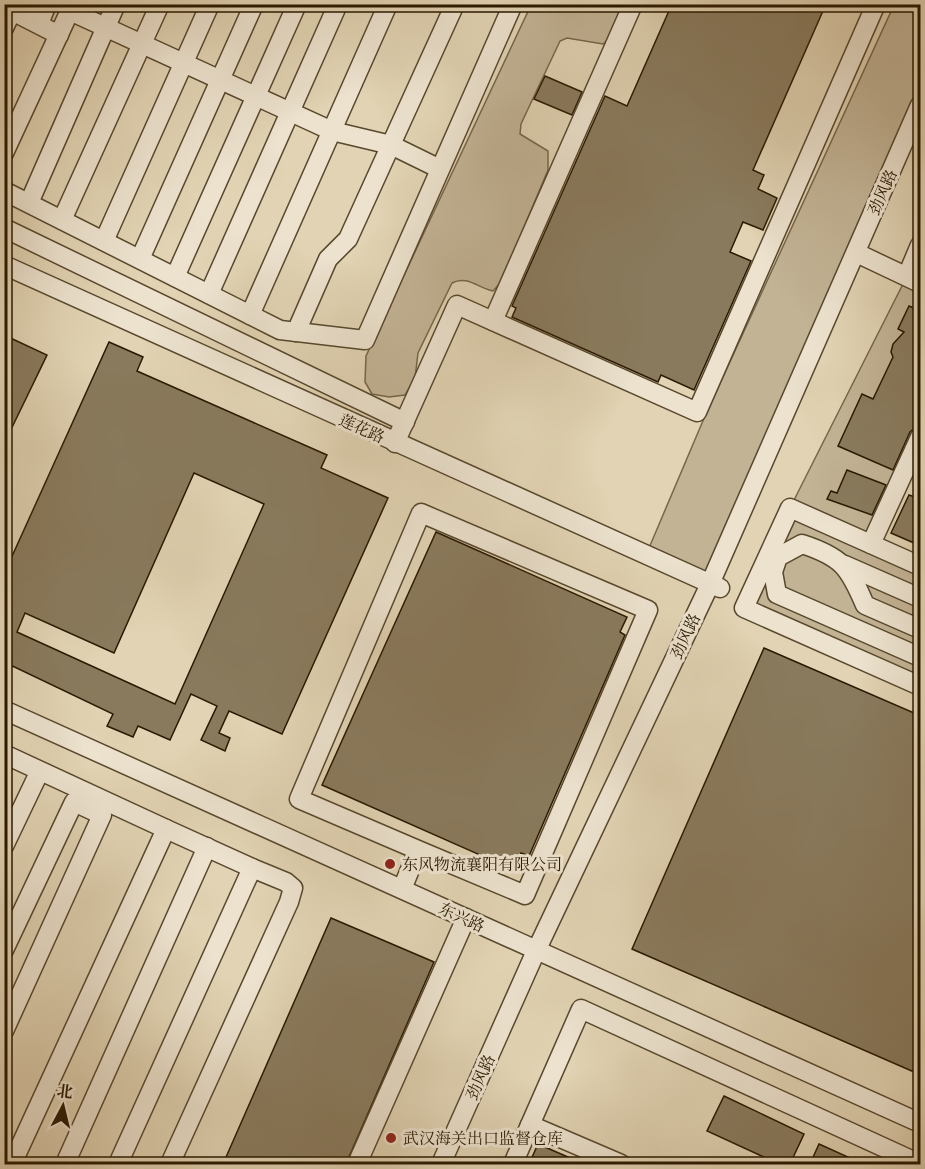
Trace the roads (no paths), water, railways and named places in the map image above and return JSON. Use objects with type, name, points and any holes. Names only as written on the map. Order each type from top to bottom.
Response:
[{"type":"street","points":[[39,24],[47,4]]},
{"type":"street","points":[[29,203],[116,4]]},
{"type":"street","points":[[62,220],[160,4]]},
{"type":"street","points":[[104,241],[210,4]]},
{"type":"street","points":[[140,259],[254,4]]},
{"type":"street","points":[[175,277],[297,4]]},
{"type":"street","points":[[209,294],[338,4]]},
{"type":"street","points":[[250,315],[388,4]]},
{"type":"street","points":[[296,332],[328,259],[348,239],[454,4]]},
{"type":"street","points":[[4,191],[280,330],[365,340],[513,4]]},
{"type":"street","points":[[493,321],[633,4]]},
{"type":"street","points":[[395,443],[457,305],[697,412],[876,4]]},
{"type":"street","points":[[4,153],[72,8],[106,27],[332,131],[391,145],[441,169]]},
{"type":"street","points":[[4,27],[12,11],[59,34]]},
{"type":"street","name":"劲风路","points":[[715,586],[921,105]]},
{"type":"street","name":"劲风路","points":[[441,1164],[715,586],[921,131]]},
{"type":"street","points":[[4,228],[405,422]]},
{"type":"street","points":[[863,256],[914,279],[921,245]]},
{"type":"street","name":"莲花路","points":[[4,266],[715,586]]},
{"type":"street","points":[[871,544],[921,437]]},
{"type":"street","points":[[921,566],[790,508],[744,608],[921,686]]},
{"type":"street","points":[[421,513],[648,609],[525,896],[418,850],[299,799],[421,513]]},
{"type":"street","points":[[897,676],[914,654],[777,594],[773,572],[778,557],[802,544],[826,552],[843,565],[921,598]]},
{"type":"street","points":[[843,565],[856,582],[866,605],[921,629]]},
{"type":"street","name":"东兴路","points":[[4,711],[921,1123]]},
{"type":"street","points":[[4,754],[286,882],[293,888],[285,913],[170,1164]]},
{"type":"street","points":[[4,846],[36,779]]},
{"type":"street","points":[[4,950],[74,802],[102,814],[4,1031]]},
{"type":"street","points":[[12,1164],[166,829]]},
{"type":"street","points":[[65,1164],[207,847]]},
{"type":"street","points":[[402,889],[418,850]]},
{"type":"street","points":[[118,1164],[252,868]]},
{"type":"street","points":[[357,1164],[466,918]]},
{"type":"street","name":"劲风路","points":[[453,1164],[542,953]]},
{"type":"street","points":[[513,1164],[581,1009],[921,1164]]},
{"type":"street","points":[[531,1125],[621,1164]]},
{"type":"place","name":"东风物流襄阳有限公司","points":[[390,864]]},
{"type":"place","name":"武汉海关出口监督仓库","points":[[391,1138]]}]
